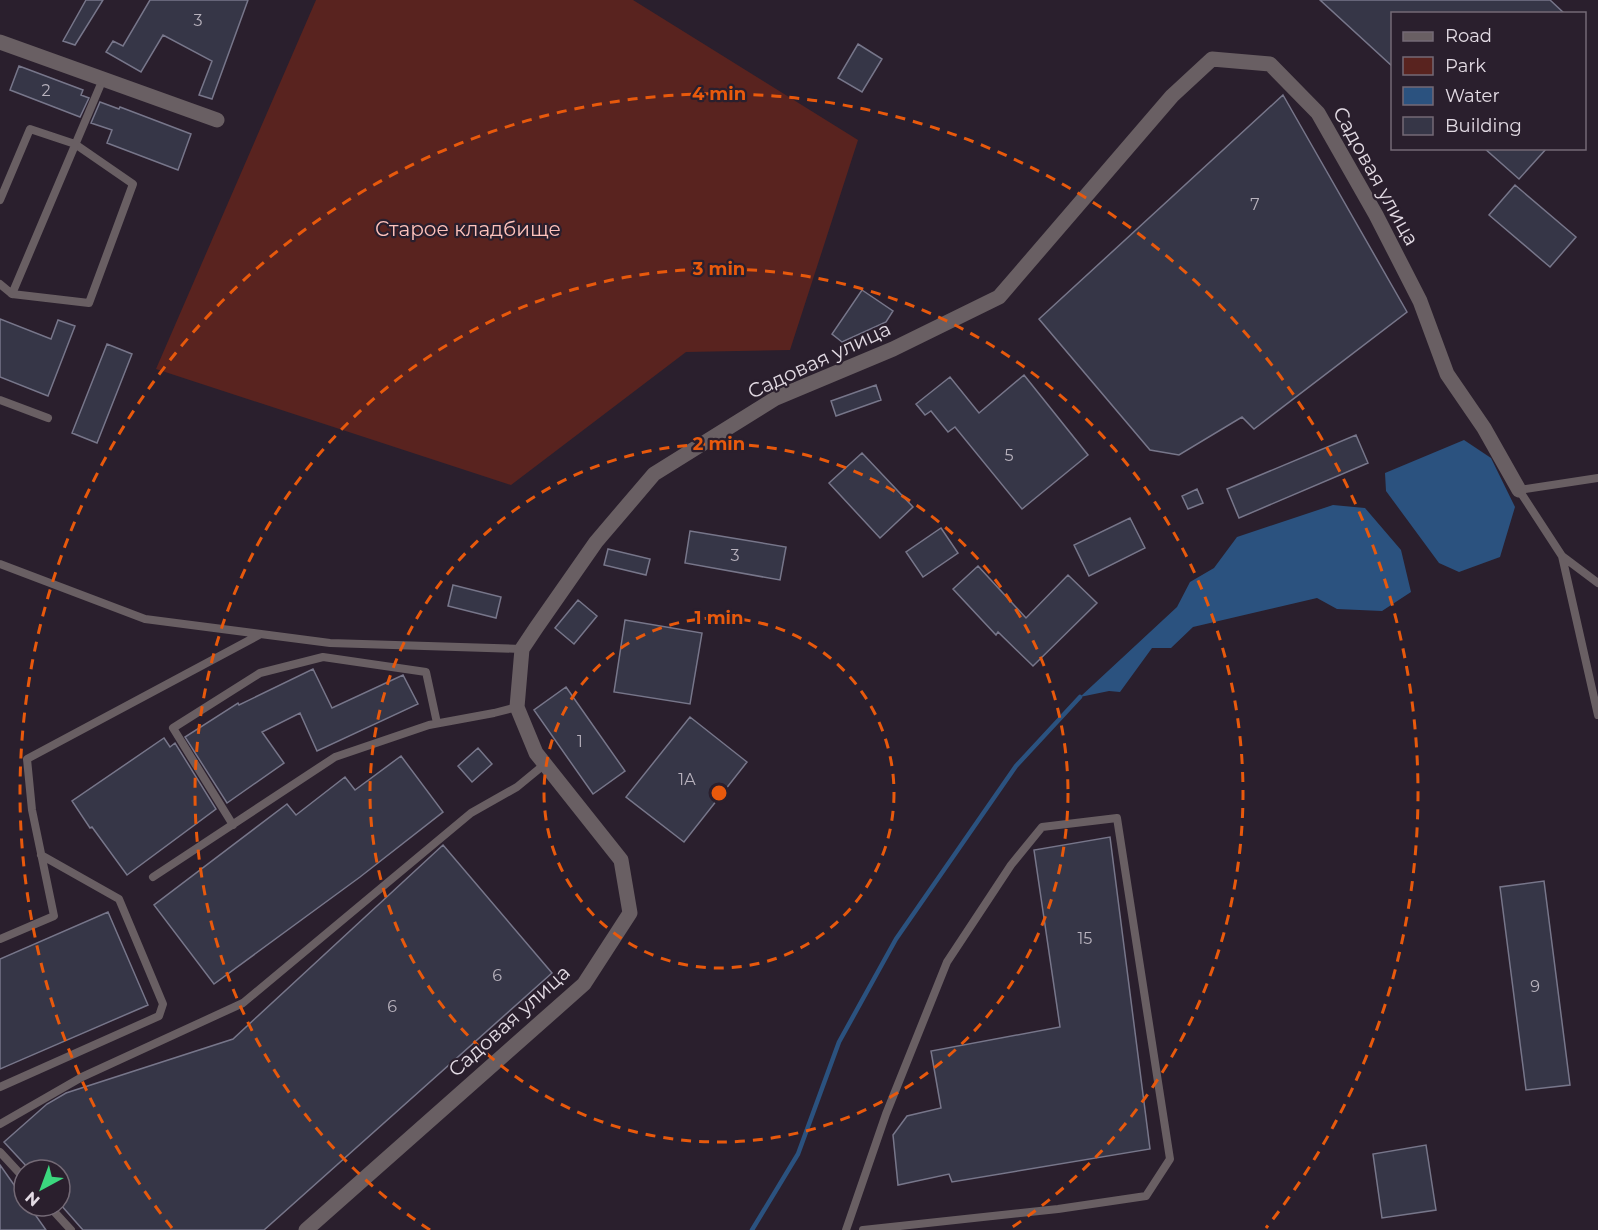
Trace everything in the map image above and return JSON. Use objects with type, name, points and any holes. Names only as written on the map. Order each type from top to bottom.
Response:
[{"type":"street","points":[[0,42],[217,120]]},
{"type":"street","name":"Садовая улица","points":[[306,1230],[584,984],[630,913],[621,860],[536,753],[517,707],[522,649],[596,542],[654,474],[776,398],[893,349],[999,297],[1172,96],[1212,59],[1270,64],[1318,113],[1376,214],[1415,292],[1447,374],[1484,428],[1519,490]]},
{"type":"lane","points":[[12,294],[103,79]]},
{"type":"lane","points":[[0,200],[30,129],[75,144],[133,184],[89,303],[12,294],[0,284]]},
{"type":"lane","points":[[0,400],[48,418]]},
{"type":"lane","points":[[1598,478],[1519,490],[1562,556],[1598,583]]},
{"type":"lane","points":[[1589,481],[1598,487]]},
{"type":"lane","points":[[1562,556],[1598,715]]},
{"type":"lane","points":[[0,564],[145,620],[330,643],[522,649]]},
{"type":"lane","points":[[0,939],[54,916],[32,810],[27,759],[261,634]]},
{"type":"lane","points":[[233,825],[173,728],[260,673],[323,657],[426,672],[437,723]]},
{"type":"lane","points":[[153,877],[335,757],[437,723],[517,707]]},
{"type":"lane","points":[[0,1124],[82,1077],[243,1003],[471,813],[517,787],[545,764]]},
{"type":"lane","points":[[846,1230],[886,1114],[947,962],[1011,866],[1042,827],[1117,818],[1170,1159],[1146,1196],[1058,1209],[863,1230]]},
{"type":"lane","points":[[0,1087],[159,1016],[163,1004],[119,899],[41,855]]},
{"type":"lane","points":[[0,1152],[12,1165]]},
{"type":"lane","points":[[60,1218],[71,1230]]},
{"type":"green space","name":"Старое кладбище","points":[[316,0],[633,0],[858,140],[790,350],[686,352],[511,485],[156,369]]},
{"type":"water","points":[[1464,440],[1491,458],[1515,507],[1500,557],[1459,572],[1439,563],[1386,491],[1385,473]]},
{"type":"water","points":[[1333,505],[1365,508],[1401,550],[1411,592],[1382,611],[1337,609],[1317,598],[1193,627],[1171,648],[1152,648],[1120,692],[1109,691],[1080,697],[1177,607],[1190,582],[1214,568],[1237,537]]},
{"type":"building","points":[[86,0],[103,0],[75,45],[63,41]]},
{"type":"building","points":[[150,0],[248,0],[212,99],[199,95],[212,61],[163,35],[141,72],[106,52],[113,41],[123,46]]},
{"type":"building","points":[[1320,0],[1550,0],[1563,12],[1391,12],[1391,65]]},
{"type":"building","points":[[858,44],[882,59],[862,92],[838,78]]},
{"type":"building","points":[[19,66],[83,90],[81,95],[89,98],[80,117],[10,90]]},
{"type":"building","points":[[1283,95],[1407,312],[1254,429],[1242,417],[1179,455],[1150,450],[1039,319]]},
{"type":"building","points":[[100,102],[119,109],[120,107],[191,134],[178,170],[107,143],[112,130],[91,123]]},
{"type":"building","points":[[1486,150],[1545,150],[1519,179]]},
{"type":"building","points":[[1515,185],[1576,237],[1550,267],[1489,215]]},
{"type":"building","points":[[862,290],[893,311],[886,322],[842,342],[832,334]]},
{"type":"building","points":[[0,319],[51,339],[58,320],[75,326],[48,396],[0,377]]},
{"type":"building","points":[[107,344],[132,354],[97,443],[72,433]]},
{"type":"building","points":[[1024,375],[1088,455],[1022,509],[955,427],[948,432],[931,411],[925,415],[916,404],[950,377],[979,413]]},
{"type":"building","points":[[876,385],[881,400],[836,416],[831,401]]},
{"type":"building","points":[[1356,435],[1368,463],[1239,518],[1227,489]]},
{"type":"building","points":[[862,453],[913,507],[880,538],[829,483]]},
{"type":"building","points":[[1197,489],[1203,503],[1188,509],[1182,496]]},
{"type":"building","points":[[1130,518],[1145,548],[1089,576],[1074,545]]},
{"type":"building","points":[[941,528],[958,553],[923,577],[906,552]]},
{"type":"building","points":[[690,531],[786,547],[780,580],[685,563]]},
{"type":"building","points":[[608,549],[650,559],[646,575],[604,565]]},
{"type":"building","points":[[978,566],[1026,618],[1068,575],[1097,603],[1033,666],[998,632],[996,635],[953,589]]},
{"type":"building","points":[[453,585],[501,597],[496,618],[448,606]]},
{"type":"building","points":[[578,600],[597,616],[574,644],[555,628]]},
{"type":"building","points":[[625,620],[702,633],[690,704],[614,692]]},
{"type":"building","points":[[313,669],[332,708],[403,675],[418,704],[317,751],[300,713],[262,732],[284,763],[227,803],[185,737],[238,703],[239,705]]},
{"type":"building","points":[[566,687],[625,771],[593,794],[534,710]]},
{"type":"building","points":[[690,717],[747,762],[684,842],[626,797]]},
{"type":"building","points":[[164,738],[170,747],[175,743],[216,809],[127,875],[72,801]]},
{"type":"building","points":[[478,748],[492,764],[472,782],[458,766]]},
{"type":"building","points":[[401,756],[443,812],[360,877],[214,984],[154,905],[287,804],[296,815],[345,777],[355,790]]},
{"type":"building","points":[[1110,837],[1150,1149],[952,1182],[949,1174],[898,1185],[893,1135],[907,1116],[941,1108],[931,1051],[1060,1027],[1034,850]]},
{"type":"building","points":[[443,845],[552,973],[264,1230],[83,1230],[72,1218],[72,1158],[19,1158],[4,1142],[47,1104],[66,1093],[233,1039]]},
{"type":"building","points":[[1544,881],[1570,1085],[1526,1090],[1500,887]]},
{"type":"building","points":[[108,912],[148,1005],[0,1069],[0,959]]},
{"type":"building","points":[[1426,1145],[1436,1210],[1382,1218],[1373,1154]]},
{"type":"building","points":[[0,1165],[12,1182],[12,1218],[38,1218],[46,1230],[0,1230]]},
{"type":"waterway","points":[[752,1230],[798,1154],[839,1042],[896,939],[1016,766],[1080,697]]}]
